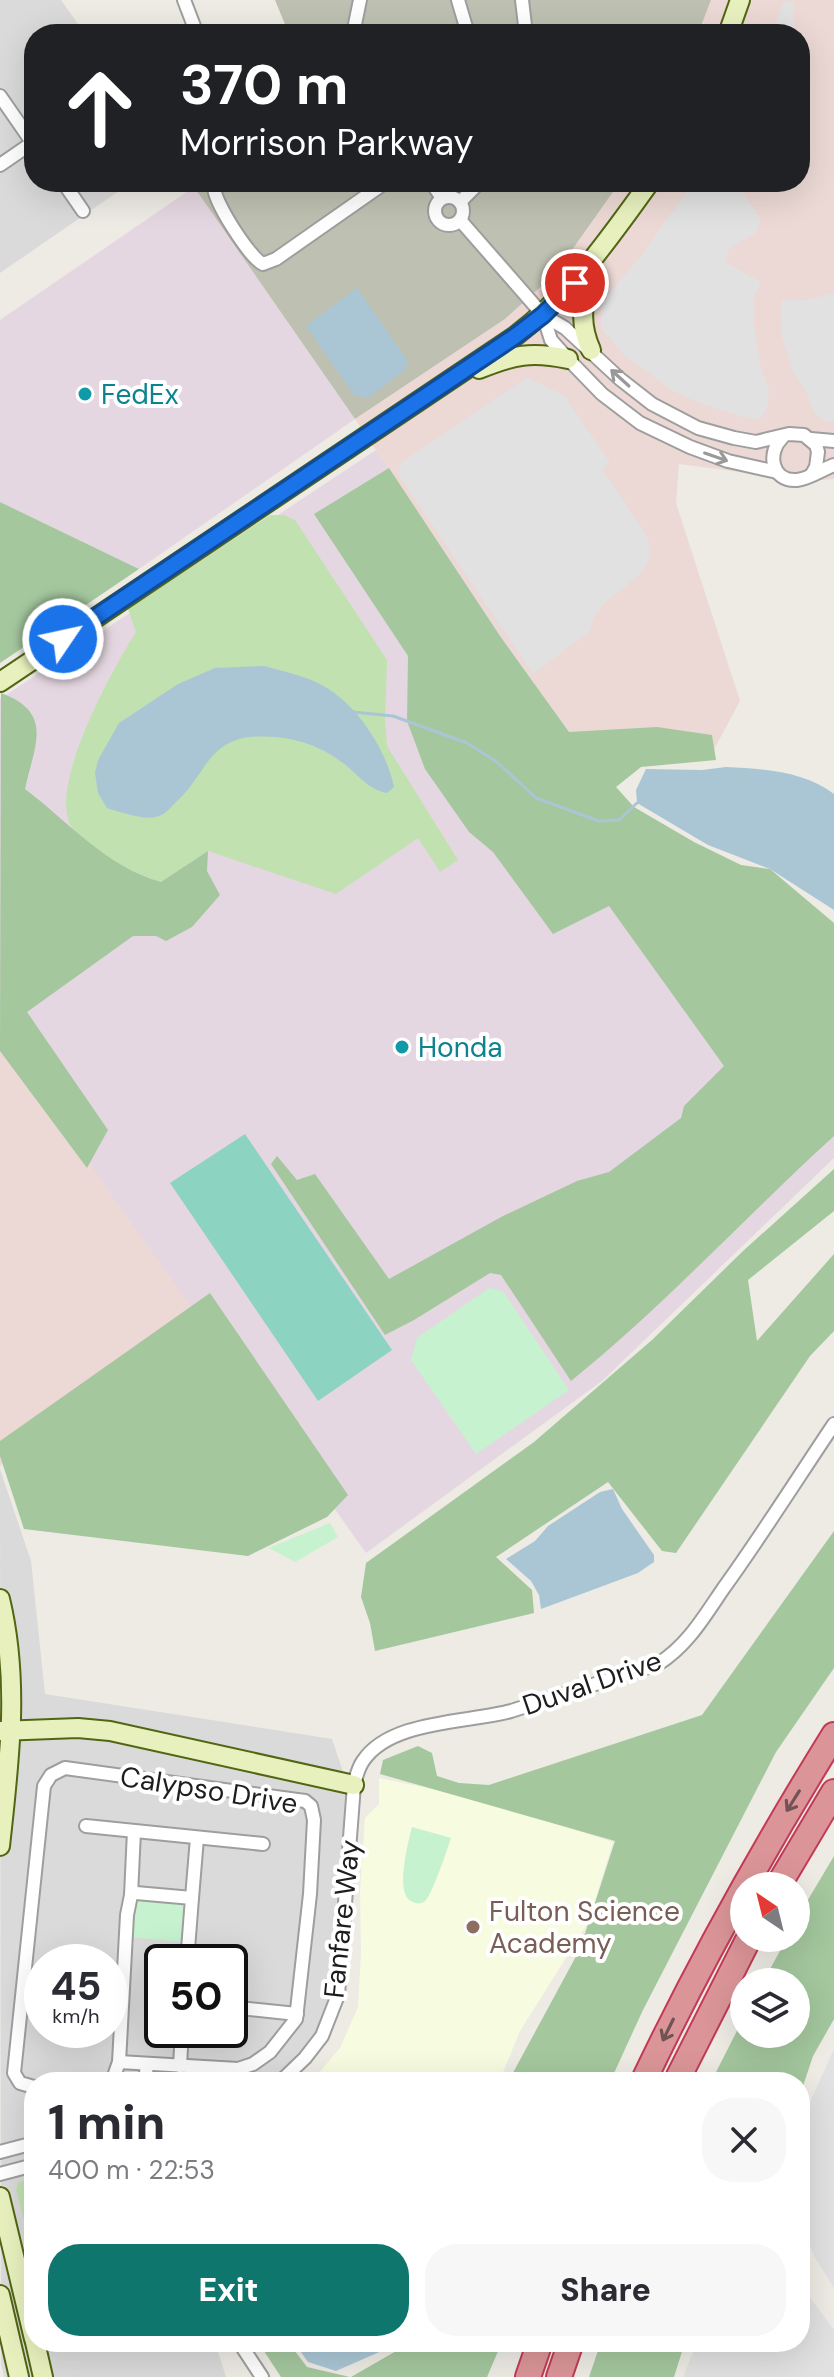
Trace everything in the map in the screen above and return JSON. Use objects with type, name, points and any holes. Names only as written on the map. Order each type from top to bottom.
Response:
[{"type":"highway","points":[[648,2072],[718,1932],[774,1832],[834,1735]]},
{"type":"highway","points":[[786,1872],[834,1792]]},
{"type":"highway","points":[[681,2072],[742,1952]]},
{"type":"highway","points":[[528,2377],[537,2352]]},
{"type":"highway","points":[[559,2377],[568,2352]]},
{"type":"main road","points":[[732,24],[740,0]]},
{"type":"main road","points":[[0,682],[543,315],[575,283],[643,192]]},
{"type":"main road","points":[[590,263],[582,331],[591,350]]},
{"type":"main road","points":[[447,381],[509,357],[541,353],[568,359]]},
{"type":"main road","points":[[0,1599],[12,1677],[0,1846]]},
{"type":"main road","points":[[6,1732],[78,1728],[110,1731],[354,1785]]},
{"type":"main road","points":[[0,2197],[24,2298]]},
{"type":"main road","points":[[0,2295],[19,2377]]},
{"type":"main road","points":[[37,2352],[43,2377]]},
{"type":"street","points":[[184,0],[193,24]]},
{"type":"street","points":[[355,24],[360,0]]},
{"type":"street","points":[[458,0],[465,24]]},
{"type":"street","points":[[522,0],[525,24]]},
{"type":"street","points":[[0,96],[24,131]]},
{"type":"street","points":[[0,165],[24,150]]},
{"type":"street","points":[[70,192],[83,211]]},
{"type":"street","points":[[215,192],[217,201],[254,257],[263,264],[276,259],[372,192]]},
{"type":"street","points":[[438,192],[442,198]]},
{"type":"street","points":[[460,202],[470,192]]},
{"type":"street","points":[[452,197],[460,202],[463,211],[460,220],[448,225],[436,218],[436,205],[442,198],[452,197]]},
{"type":"street","points":[[460,220],[543,315],[565,328],[652,404],[698,428],[755,442],[796,433],[811,439],[834,441]]},
{"type":"street","points":[[543,315],[551,340],[568,359],[602,394],[640,423],[690,447],[728,461],[777,472],[783,477],[798,480],[834,465]]},
{"type":"street","points":[[777,472],[773,450],[782,438]]},
{"type":"street","points":[[811,439],[816,445],[819,460],[812,474]]},
{"type":"street","name":"Duval Drive","points":[[354,1785],[367,1756],[405,1731],[499,1715],[658,1664],[672,1655],[686,1642],[743,1562],[834,1424]]},
{"type":"street","name":"Calypso Drive","points":[[24,2084],[14,2073],[44,1786],[51,1775],[65,1768],[305,1801],[311,1806],[314,1820],[310,1894],[296,2019],[270,2052],[253,2064],[225,2069],[119,2062]]},
{"type":"street","name":"Fanfare Way","points":[[290,2072],[322,2036],[338,1995],[354,1785]]},
{"type":"street","points":[[86,1826],[263,1844]]},
{"type":"street","points":[[116,2072],[119,2062],[134,1831]]},
{"type":"street","points":[[188,1944],[197,1838]]},
{"type":"street","points":[[131,1895],[192,1898]]},
{"type":"street","points":[[248,2009],[297,2014]]},
{"type":"street","points":[[180,2066],[181,2048]]},
{"type":"street","points":[[146,2072],[147,2064]]},
{"type":"street","points":[[0,2152],[24,2146]]},
{"type":"street","points":[[0,2174],[24,2168]]},
{"type":"street","points":[[246,2352],[262,2377]]},
{"type":"shaded area","points":[[0,0],[61,0],[78,24],[24,24],[24,192],[117,192],[0,273]]},
{"type":"shaded area","points":[[275,0],[711,0],[702,24],[285,24]]},
{"type":"shaded area","points":[[711,0],[834,0],[834,479],[809,481],[679,464],[676,503],[740,701],[711,755],[624,758],[612,799],[355,419],[505,319],[555,274],[613,192],[810,192],[810,24],[702,24]]},
{"type":"shaded area","points":[[784,1],[793,3],[794,24],[776,24]]},
{"type":"shaded area","points":[[187,192],[197,192],[355,419],[139,569],[0,502],[0,320]]},
{"type":"shaded area","points":[[197,192],[613,192],[555,274],[505,319],[355,419]]},
{"type":"shaded area","points":[[687,192],[742,192],[761,220],[755,233],[729,249],[725,262],[761,282],[754,298],[754,325],[761,368],[769,391],[767,409],[760,419],[706,405],[675,392],[625,356],[601,328],[602,302]]},
{"type":"shaded area","points":[[834,293],[834,421],[824,421],[814,413],[807,394],[792,371],[782,337],[781,299],[808,300]]},
{"type":"shaded area","points":[[527,377],[565,396],[610,463],[602,469],[648,537],[650,557],[642,573],[603,604],[589,632],[533,674],[398,474],[402,462]]},
{"type":"shaded area","points":[[376,450],[612,799],[834,938],[834,1158],[602,1381],[366,1553],[0,1038],[0,699]]},
{"type":"shaded area","points":[[0,1038],[204,1322],[0,1466]]},
{"type":"shaded area","points":[[489,1288],[503,1291],[569,1390],[476,1454],[411,1360],[417,1338]]},
{"type":"shaded area","points":[[0,1469],[31,1561],[45,1694],[332,1739],[354,1804],[331,2018],[288,2072],[24,2072],[24,2352],[218,2352],[226,2377],[4,2377],[1,2364]]},
{"type":"shaded area","points":[[330,1523],[338,1537],[295,1562],[269,1548]]},
{"type":"shaded area","name":"Fulton Science Academy","points":[[379,1778],[472,1797],[613,1842],[588,1923],[520,2031],[503,2072],[320,2072],[340,2048],[358,2007],[365,1818],[379,1804]]},
{"type":"shaded area","points":[[412,1827],[451,1838],[431,1890],[425,1901],[419,1903],[407,1898],[403,1880]]},
{"type":"shaded area","points":[[135,1898],[185,1903],[181,1942],[131,1937]]},
{"type":"shaded area","points":[[834,2049],[834,2288],[810,2245],[810,2102]]},
{"type":"shaded area","points":[[810,2298],[834,2330],[834,2377],[683,2377],[693,2352],[810,2352]]},
{"type":"green space","points":[[389,468],[500,636],[569,732],[657,727],[712,735],[716,760],[641,767],[616,787],[634,807],[741,865],[770,869],[834,923],[834,1136],[672,1292],[571,1381],[501,1275],[490,1273],[385,1335],[271,1164],[277,1156],[297,1180],[315,1174],[389,1279],[503,1216],[577,1181],[609,1172],[681,1118],[684,1106],[724,1066],[609,906],[553,934],[493,852],[469,832],[425,769],[407,721],[408,656],[314,514]]},
{"type":"green space","points":[[0,502],[139,569],[0,663]]},
{"type":"green space","points":[[270,515],[284,515],[295,520],[387,660],[387,746],[458,860],[440,872],[418,838],[336,894],[208,851],[161,882],[97,852],[76,834],[70,824],[66,805],[76,754],[100,697],[136,632],[128,609]]},
{"type":"green space","points":[[1,693],[29,710],[35,721],[36,745],[25,789],[105,855],[122,866],[161,882],[208,851],[207,871],[220,895],[192,927],[166,941],[156,936],[133,936],[27,1012],[108,1130],[87,1168],[0,1051]]},
{"type":"green space","points":[[245,1134],[392,1350],[318,1401],[170,1183]]},
{"type":"green space","points":[[834,1169],[834,1211],[748,1280],[757,1341],[834,1254],[834,1331],[810,1356],[676,1553],[662,1551],[608,1482],[496,1557],[532,1590],[534,1613],[375,1651],[361,1597],[366,1563],[534,1442],[652,1340],[743,1251]]},
{"type":"green space","points":[[210,1293],[348,1495],[327,1517],[248,1556],[24,1529],[0,1456],[0,1441]]},
{"type":"green space","points":[[834,1531],[834,1668],[776,1752],[642,2012],[615,2072],[513,2072],[580,1949],[615,1841],[380,1774],[383,1760],[418,1746],[432,1753],[437,1776],[459,1783],[489,1785],[702,1715]]},
{"type":"green space","points":[[834,1856],[834,2019],[808,2072],[716,2072],[730,2045],[730,2048],[810,2048],[810,1968],[771,1968],[779,1952],[810,1952],[810,1896]]},
{"type":"green space","points":[[24,2180],[24,2220],[16,2190],[18,2183]]},
{"type":"green space","points":[[265,2352],[296,2352],[307,2367],[350,2377],[281,2377]]},
{"type":"green space","points":[[395,2352],[498,2352],[487,2377],[351,2377]]},
{"type":"green space","points":[[598,2352],[682,2352],[674,2377],[589,2377]]},
{"type":"water","points":[[357,288],[407,360],[406,369],[368,398],[354,395],[306,326]]},
{"type":"water","points":[[264,666],[312,680],[344,701],[376,742],[394,787],[387,793],[374,788],[333,756],[311,745],[287,738],[250,737],[236,740],[215,753],[185,793],[162,815],[144,817],[107,808],[98,793],[95,773],[98,760],[119,723],[178,684],[215,668]]},
{"type":"water","points":[[726,767],[769,770],[796,776],[834,794],[834,910],[770,869],[708,845],[637,803],[636,790],[646,769]]},
{"type":"water","points":[[613,1489],[622,1509],[654,1555],[654,1562],[638,1573],[541,1609],[539,1595],[531,1581],[506,1559],[535,1541],[548,1526],[600,1492]]},
{"type":"water","points":[[301,2352],[379,2352],[336,2371],[308,2362]]},
{"type":"waterway","points":[[353,712],[393,716],[467,743],[497,762],[536,798],[599,821],[619,820],[637,803]]},
{"type":"place","name":"FedEx","points":[[85,394]]},
{"type":"place","name":"Honda","points":[[402,1047]]},
{"type":"place","name":"Fulton Science Academy","points":[[473,1927]]},
{"type":"route","points":[[63,639],[514,337],[543,315],[575,283]]}]
